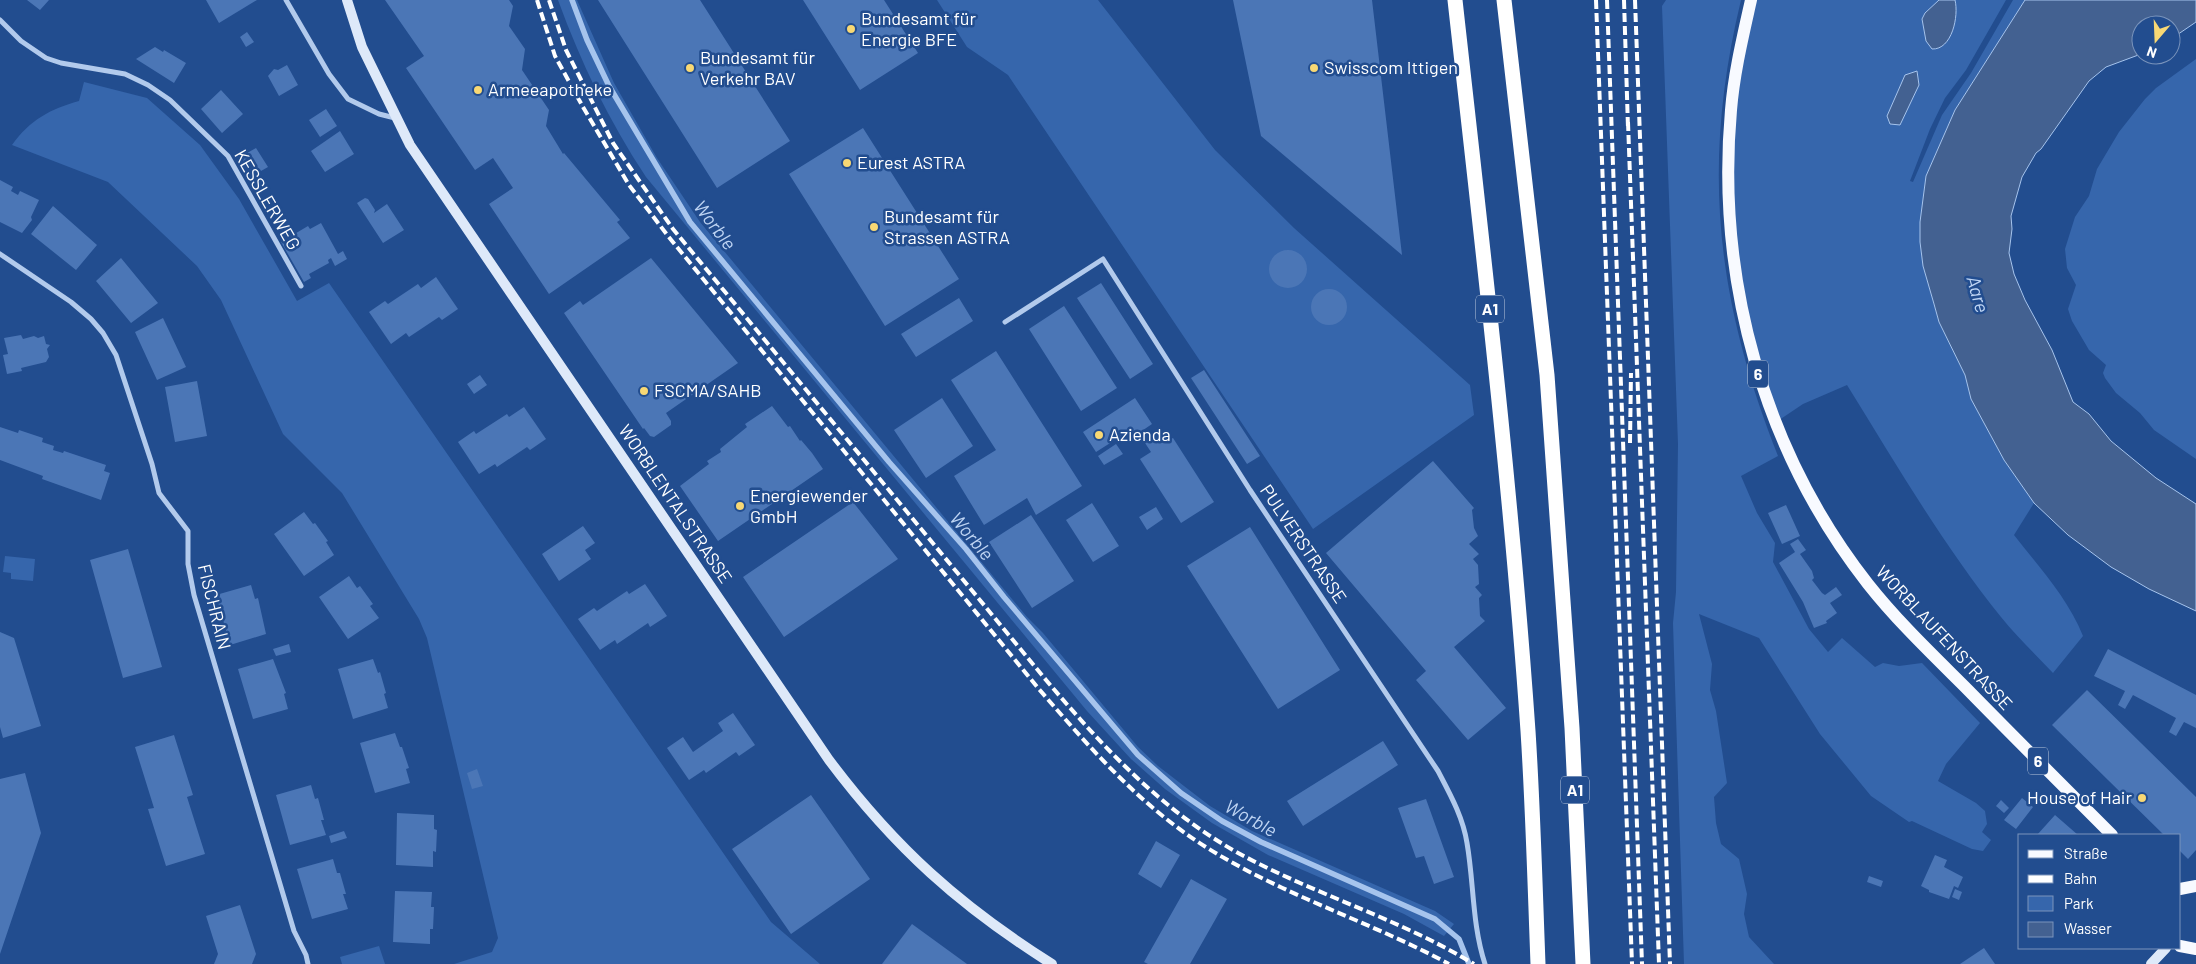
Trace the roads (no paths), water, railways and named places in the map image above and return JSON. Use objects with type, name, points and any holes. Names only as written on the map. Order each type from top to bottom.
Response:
[{"type":"highway","name":"A1","points":[[1455,0],[1497,380],[1528,732],[1538,964]]},
{"type":"highway","name":"A1","points":[[1504,0],[1548,376],[1572,728],[1583,964]]},
{"type":"main road","name":"WORBLENTALSTRASSE","points":[[347,0],[362,47],[395,118],[415,152],[797,715],[855,794],[898,842],[952,893],[993,925],[1052,964]]},
{"type":"main road","name":"WORBLAUFENSTRASSE","points":[[1751,0],[1739,51],[1731,108],[1728,171],[1729,226],[1734,267],[1748,341],[1767,401],[1808,492],[1831,531],[1870,586],[1925,646],[2111,834]]},
{"type":"main road","points":[[2181,889],[2196,886]]},
{"type":"main road","points":[[2181,946],[2196,949]]},
{"type":"main road","points":[[2151,964],[2165,949]]},
{"type":"street","points":[[286,0],[329,74],[348,99],[379,114],[395,118]]},
{"type":"street","name":"KESSLERWEG","points":[[0,20],[21,41],[46,58],[61,63],[125,74],[148,85],[170,100],[228,156],[301,286]]},
{"type":"street","name":"FISCHRAIN","points":[[0,254],[71,302],[91,319],[103,332],[116,355],[152,464],[159,493],[188,531],[188,564],[194,595],[294,931],[306,955],[308,964]]},
{"type":"street","name":"PULVERSTRASSE","points":[[1005,322],[1103,259],[1250,490],[1438,771],[1458,813],[1467,841],[1476,928],[1485,964]]},
{"type":"water","points":[[1939,0],[1955,0],[1955,23],[1945,44],[1939,48],[1932,49],[1926,41],[1922,19],[1925,13]]},
{"type":"water","name":"Aare","points":[[2025,0],[2196,0],[2196,22],[2181,32],[2181,15],[2131,15],[2131,58],[2106,67],[2089,81],[2041,149],[2036,153],[2022,177],[2011,216],[2012,229],[2009,253],[2014,274],[2025,300],[2052,350],[2073,402],[2089,414],[2111,441],[2156,478],[2196,504],[2196,611],[2149,589],[2111,567],[2068,535],[2034,503],[2004,460],[1971,399],[1965,375],[1939,322],[1923,266],[1920,242],[1920,222],[1926,176],[1955,110]]},
{"type":"water","points":[[1917,71],[1919,85],[1900,125],[1890,124],[1887,116],[1905,75]]},
{"type":"waterway","name":"Worble","points":[[572,0],[587,40],[609,86],[690,222],[889,462],[966,549],[1004,597],[1138,755],[1181,793],[1222,821],[1261,842],[1435,919],[1459,939],[1469,964]]},
{"type":"railway","points":[[537,0],[555,56],[629,185],[668,236],[1038,688],[1077,733],[1117,775],[1161,815],[1209,849],[1268,881],[1449,964]]},
{"type":"railway","points":[[549,0],[566,50],[613,143],[673,229],[1046,680],[1112,753],[1159,798],[1212,837],[1240,854],[1269,869],[1417,934],[1474,964]]},
{"type":"railway","points":[[1596,0],[1632,964]]},
{"type":"railway","points":[[1607,0],[1642,964]]},
{"type":"railway","points":[[1624,0],[1628,128]]},
{"type":"railway","points":[[1635,0],[1670,964]]},
{"type":"railway","points":[[1628,122],[1659,964]]},
{"type":"railway","points":[[1630,443],[1631,373]]},
{"type":"place","name":"Bundesamt für Energie BFE","points":[[851,29]]},
{"type":"place","name":"Bundesamt für Verkehr BAV","points":[[690,68]]},
{"type":"place","name":"Swisscom Ittigen","points":[[1314,68]]},
{"type":"place","name":"Armeeapotheke","points":[[478,90]]},
{"type":"place","name":"Eurest ASTRA","points":[[847,163]]},
{"type":"place","name":"Bundesamt für Strassen ASTRA","points":[[874,227]]},
{"type":"place","name":"FSCMA/SAHB","points":[[644,391]]},
{"type":"place","name":"Azienda","points":[[1099,435]]},
{"type":"place","name":"Energiewender GmbH","points":[[740,506]]},
{"type":"place","name":"House of Hair","points":[[2142,798]]}]
